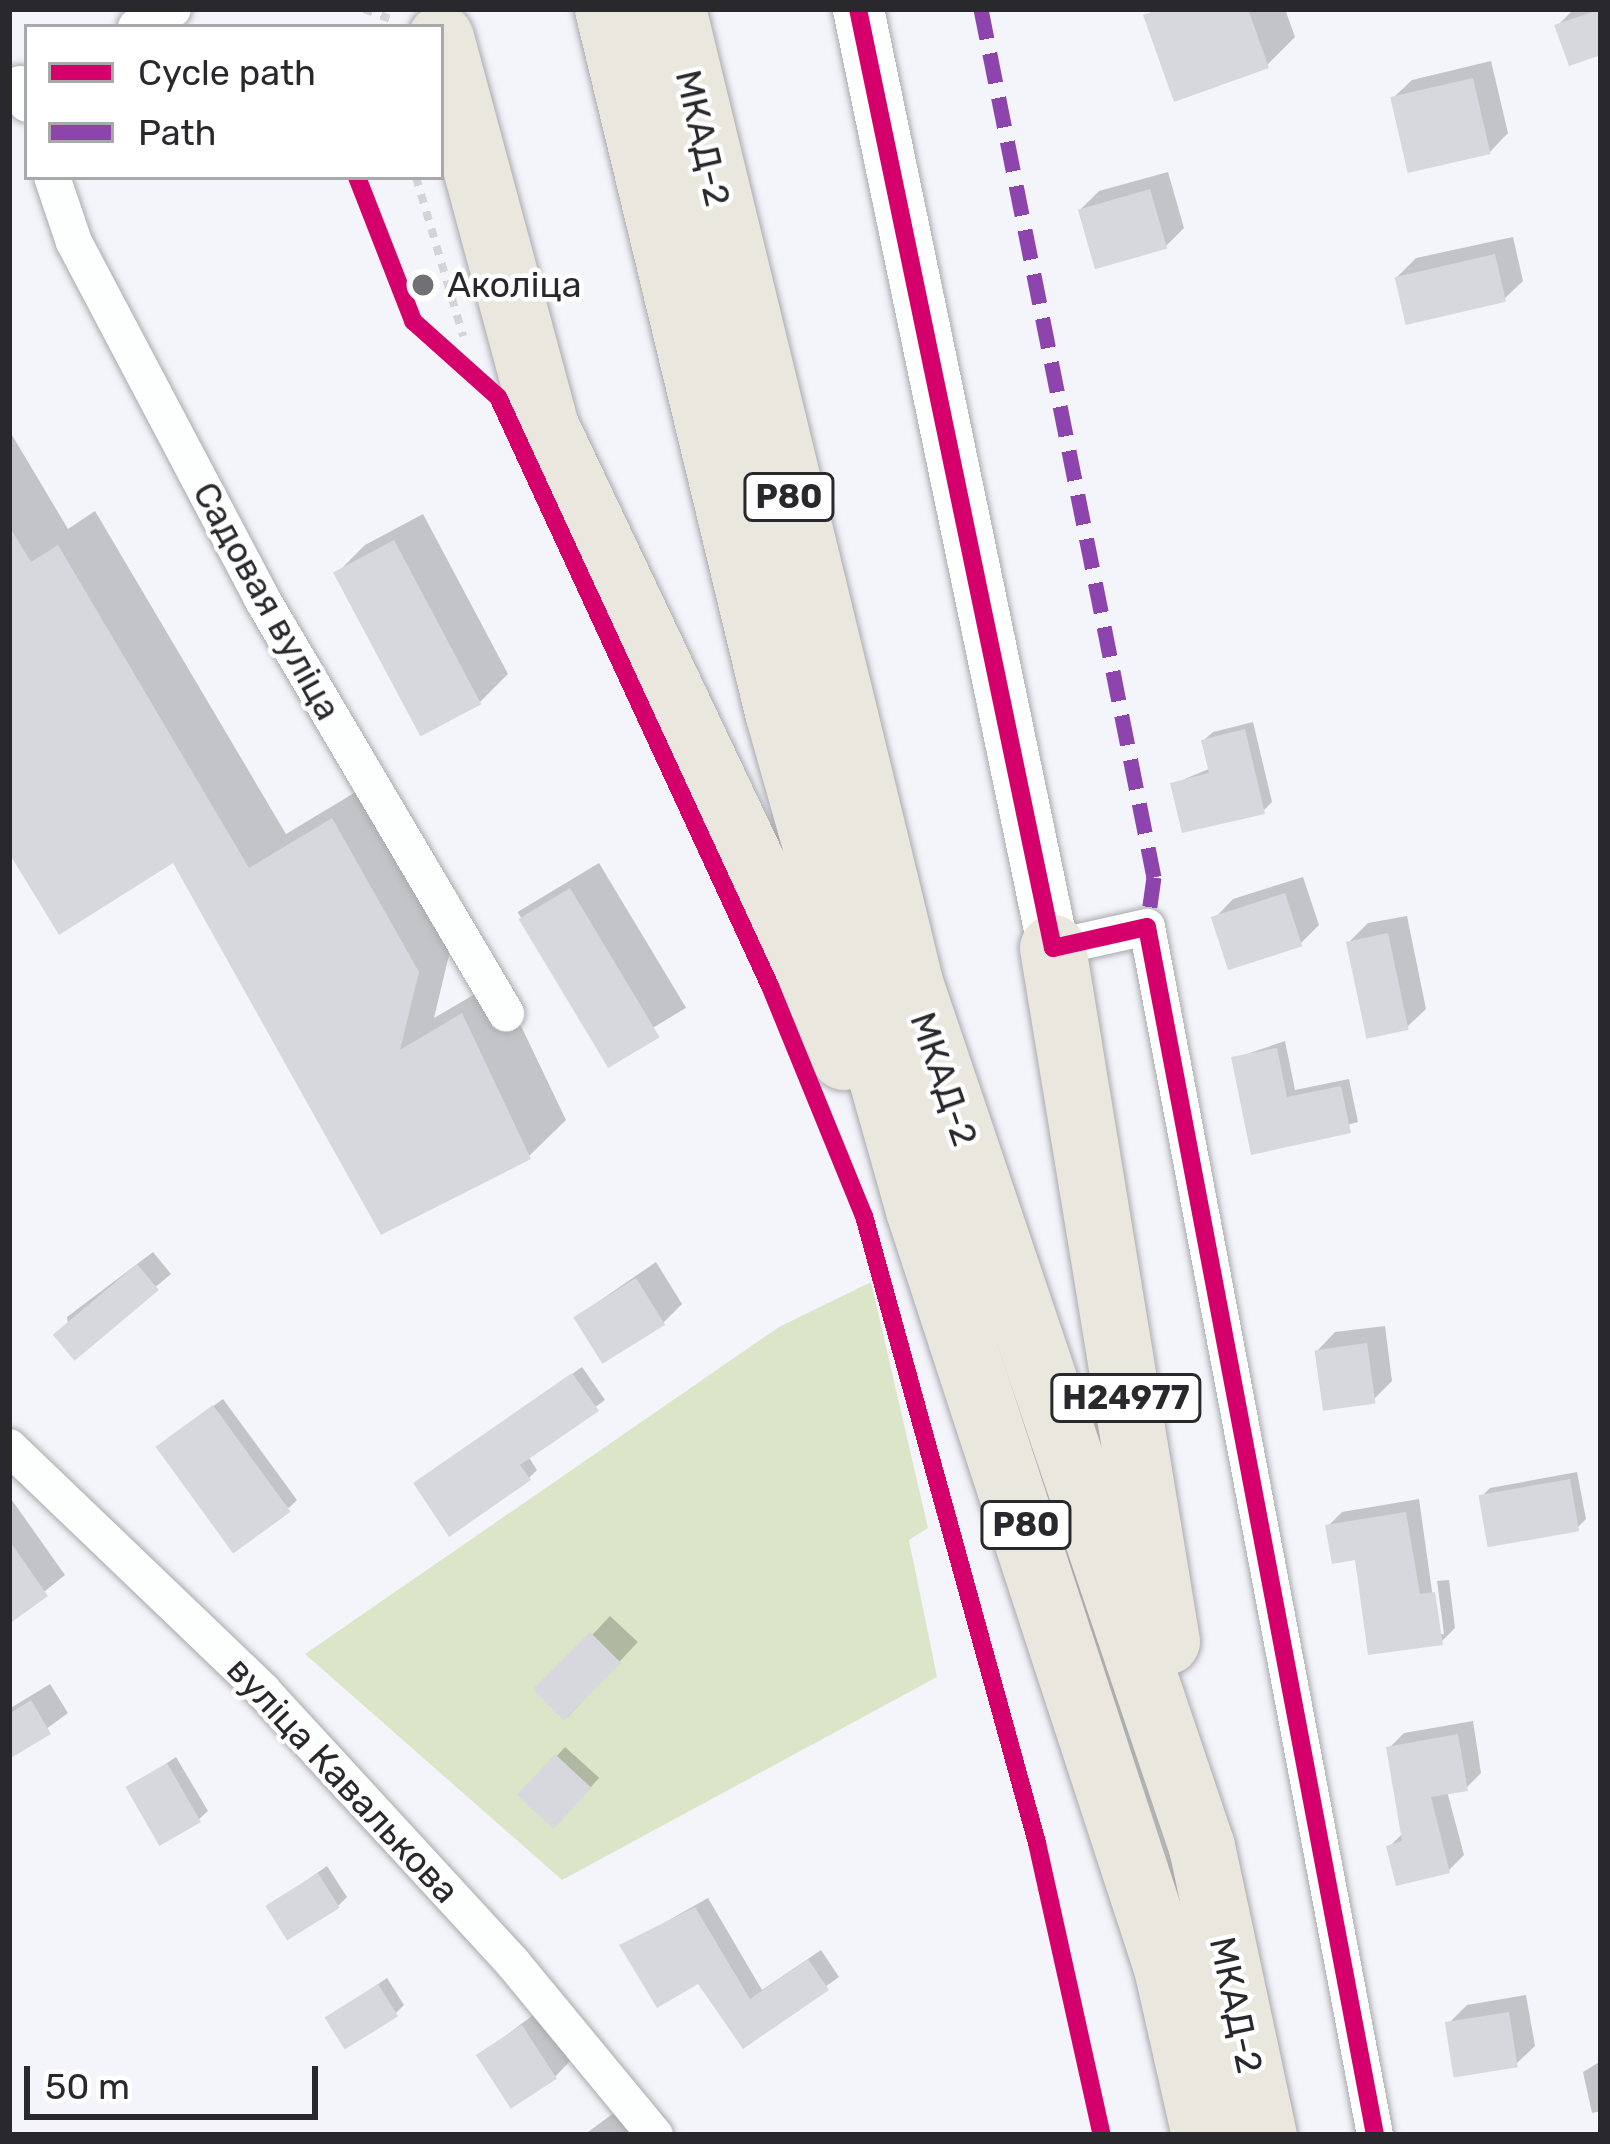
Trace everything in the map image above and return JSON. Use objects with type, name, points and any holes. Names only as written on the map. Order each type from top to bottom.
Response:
[{"type":"highway","name":"Р80","points":[[608,9],[778,712],[919,1210],[1168,1968],[1205,2135]]},
{"type":"highway","name":"МКАД-2","points":[[673,9],[910,983],[1202,1847],[1264,2135]]},
{"type":"highway","points":[[444,49],[546,427],[735,838],[919,1210]]},
{"type":"highway","name":"Н24977","points":[[1053,948],[1202,1847]]},
{"type":"street","points":[[142,24],[173,9]]},
{"type":"street","name":"Н24977","points":[[858,9],[1053,948]]},
{"type":"street","name":"Садовая вуліца","points":[[53,180],[74,242],[262,598],[506,1014]]},
{"type":"street","points":[[1053,948],[1147,927],[1375,2135]]},
{"type":"street","name":"вуліца Кавалькова","points":[[9,1447],[262,1691],[513,1963],[655,2135]]},
{"type":"path","points":[[364,9],[394,18],[395,24]]},
{"type":"path","points":[[416,180],[420,209],[475,357]]},
{"type":"green space","points":[[871,1282],[928,1528],[909,1540],[937,1677],[562,1880],[305,1654],[779,1327]]},
{"type":"building","points":[[1161,9],[1248,9],[1269,68],[1174,102],[1143,15]]},
{"type":"building","points":[[1601,9],[1601,55],[1569,66],[1554,25]]},
{"type":"building","points":[[1473,78],[1491,154],[1408,173],[1390,97]]},
{"type":"building","points":[[1150,189],[1167,249],[1095,269],[1078,210]]},
{"type":"building","points":[[1495,254],[1506,302],[1406,325],[1395,277]]},
{"type":"building","points":[[9,526],[31,562],[58,545],[249,868],[332,818],[419,972],[400,1050],[462,1013],[531,1159],[381,1235],[173,863],[59,935],[9,853]]},
{"type":"building","points":[[394,540],[481,704],[420,737],[333,572]]},
{"type":"building","points":[[1245,729],[1265,814],[1182,833],[1170,783],[1209,773],[1201,740]]},
{"type":"building","points":[[570,888],[660,1037],[608,1068],[519,919]]},
{"type":"building","points":[[1285,893],[1302,946],[1228,970],[1211,917]]},
{"type":"building","points":[[1388,933],[1409,1030],[1367,1039],[1346,942]]},
{"type":"building","points":[[1277,1048],[1287,1097],[1341,1086],[1351,1133],[1251,1155],[1231,1057]]},
{"type":"building","points":[[137,1264],[159,1290],[75,1361],[53,1335]]},
{"type":"building","points":[[636,1278],[665,1325],[602,1364],[573,1317]]},
{"type":"building","points":[[1367,1343],[1375,1403],[1323,1411],[1315,1350]]},
{"type":"building","points":[[572,1373],[599,1411],[520,1465],[531,1480],[449,1537],[413,1483]]},
{"type":"building","points":[[213,1405],[291,1512],[233,1554],[156,1447]]},
{"type":"building","points":[[1570,1479],[1579,1531],[1488,1547],[1478,1495]]},
{"type":"building","points":[[1406,1512],[1420,1594],[1435,1592],[1443,1645],[1368,1655],[1355,1560],[1332,1564],[1325,1525]]},
{"type":"building","points":[[9,1540],[48,1596],[9,1624]]},
{"type":"building","points":[[590,1632],[621,1663],[564,1720],[533,1689]]},
{"type":"building","points":[[31,1700],[51,1734],[9,1759],[9,1714]]},
{"type":"building","points":[[1458,1734],[1468,1791],[1431,1797],[1450,1873],[1396,1886],[1386,1846],[1402,1841],[1386,1747]]},
{"type":"building","points":[[555,1754],[592,1788],[553,1829],[517,1795]]},
{"type":"building","points":[[167,1763],[201,1822],[159,1846],[125,1787]]},
{"type":"building","points":[[318,1873],[340,1908],[287,1941],[265,1906]]},
{"type":"building","points":[[695,1907],[750,1999],[808,1959],[829,1990],[743,2049],[698,1984],[657,2008],[619,1945]]},
{"type":"building","points":[[378,1984],[398,2016],[345,2050],[325,2017]]},
{"type":"building","points":[[1509,2012],[1518,2067],[1454,2077],[1445,2022]]},
{"type":"building","points":[[522,2025],[557,2079],[511,2109],[476,2055]]},
{"type":"marked path","points":[[981,9],[1154,877],[1147,927]]},
{"type":"cycle path","points":[[858,9],[1053,948],[1147,927],[1375,2135]]},
{"type":"cycle path","points":[[358,180],[413,321],[498,397],[770,986],[864,1216],[1037,1843],[1102,2135]]},
{"type":"place","name":"Аколіца","points":[[423,285]]}]
